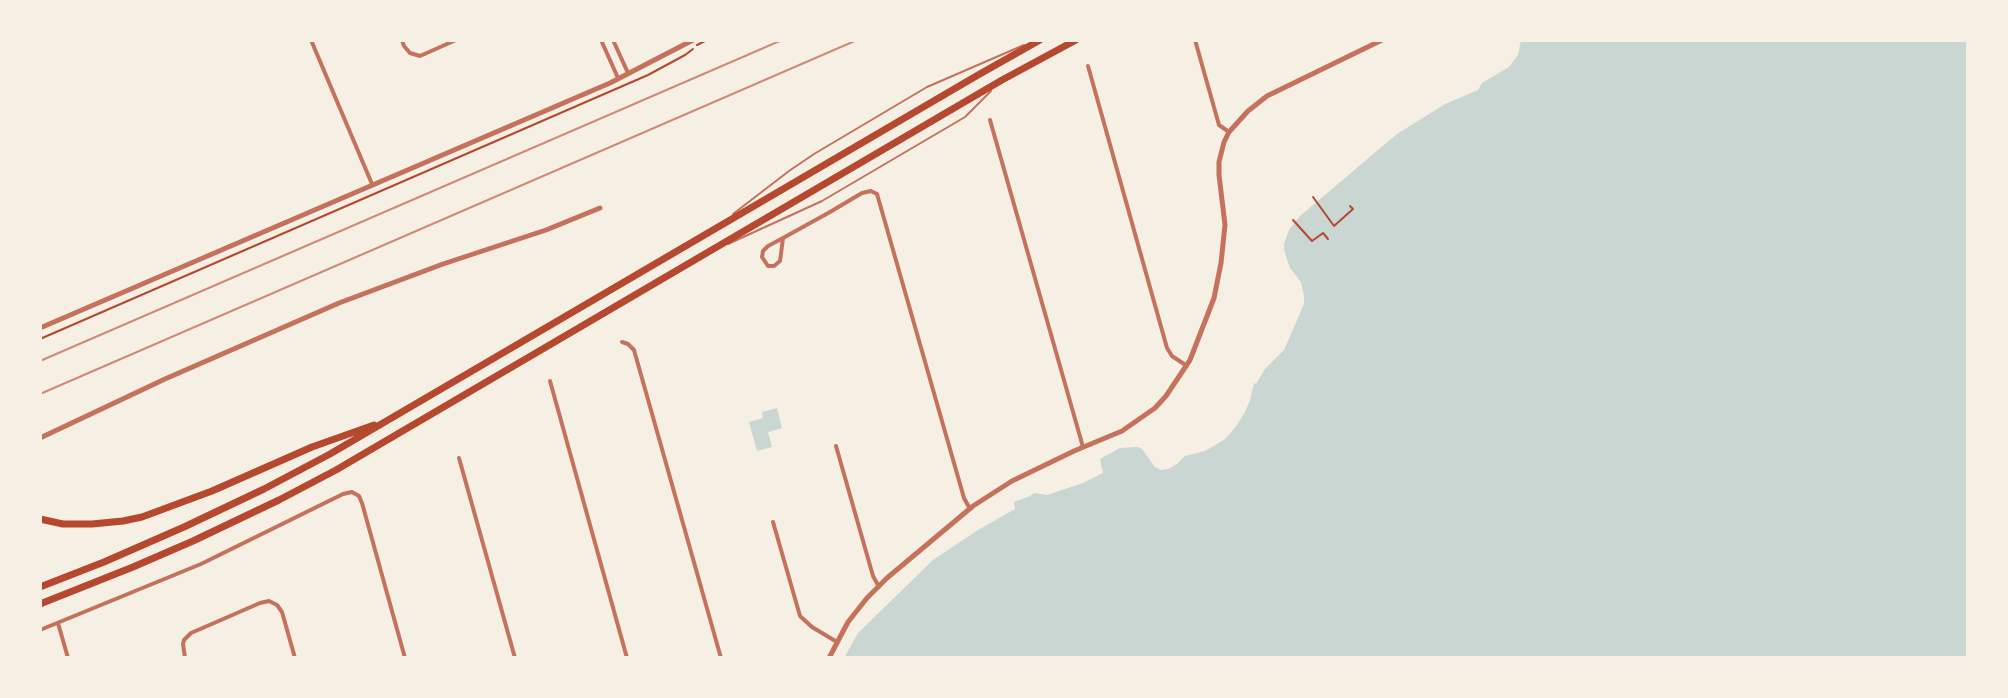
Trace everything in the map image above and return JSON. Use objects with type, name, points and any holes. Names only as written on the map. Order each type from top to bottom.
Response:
[{"type":"highway","points":[[40,587],[144,545],[296,473],[1038,40]]},
{"type":"highway","points":[[40,604],[161,555],[279,500],[1076,40]]},
{"type":"highway","points":[[40,519],[63,524],[92,524],[142,517],[212,491],[312,447],[391,419]]},
{"type":"street","points":[[311,40],[372,184]]},
{"type":"street","points":[[402,40],[410,53],[420,56],[456,40]]},
{"type":"street","points":[[601,40],[618,78]]},
{"type":"street","points":[[613,40],[628,73]]},
{"type":"street","points":[[42,330],[618,78],[693,40]]},
{"type":"street","points":[[1195,40],[1219,125],[1229,132]]},
{"type":"street","points":[[829,658],[854,613],[879,587],[970,509],[1003,486],[1116,434],[1155,408],[1187,366],[1208,317],[1218,279],[1225,225],[1219,162],[1229,132],[1244,114],[1267,96],[1382,40]]},
{"type":"street","points":[[1088,66],[1167,348],[1187,366]]},
{"type":"street","points":[[990,120],[1083,447]]},
{"type":"street","points":[[783,238],[780,261],[768,266],[763,261],[762,253],[768,246],[862,193],[871,191],[877,194],[964,498],[970,509]]},
{"type":"street","points":[[40,438],[155,383],[339,303],[600,208]]},
{"type":"street","points":[[622,342],[634,350],[721,658]]},
{"type":"street","points":[[550,381],[627,658]]},
{"type":"street","points":[[836,446],[873,576],[879,587]]},
{"type":"street","points":[[459,458],[515,658]]},
{"type":"street","points":[[40,630],[188,570],[343,494],[354,492],[362,503],[405,658]]},
{"type":"street","points":[[773,522],[800,616],[837,642]]},
{"type":"street","points":[[185,658],[184,640],[191,633],[269,601],[282,612],[295,658]]},
{"type":"street","points":[[58,623],[68,658]]},
{"type":"lane","points":[[714,230],[789,171],[927,87],[1038,40]]},
{"type":"lane","points":[[698,258],[822,201],[965,117],[1002,80]]},
{"type":"path","points":[[40,339],[676,61],[707,40]]},
{"type":"path","points":[[1313,197],[1334,226],[1353,209],[1350,206]]},
{"type":"path","points":[[1293,220],[1312,241],[1323,233],[1328,239]]},
{"type":"path","points":[[42,330],[47,336]]},
{"type":"shaded area","points":[[1521,40],[1968,40],[1968,658],[844,658],[858,633],[933,560],[1015,509],[1014,502],[1034,493],[1047,495],[1103,473],[1100,459],[1120,448],[1142,449],[1155,467],[1161,470],[1224,440],[1245,412],[1254,383],[1284,350],[1304,304],[1301,282],[1290,268],[1284,250],[1289,230],[1300,216],[1397,134],[1445,104],[1478,90],[1482,83],[1509,67],[1518,55]]},
{"type":"shaded area","points":[[777,408],[782,428],[768,432],[772,447],[757,451],[749,422],[763,418],[762,412]]},
{"type":"railway","points":[[40,361],[782,40]]},
{"type":"railway","points":[[40,394],[857,40]]}]
